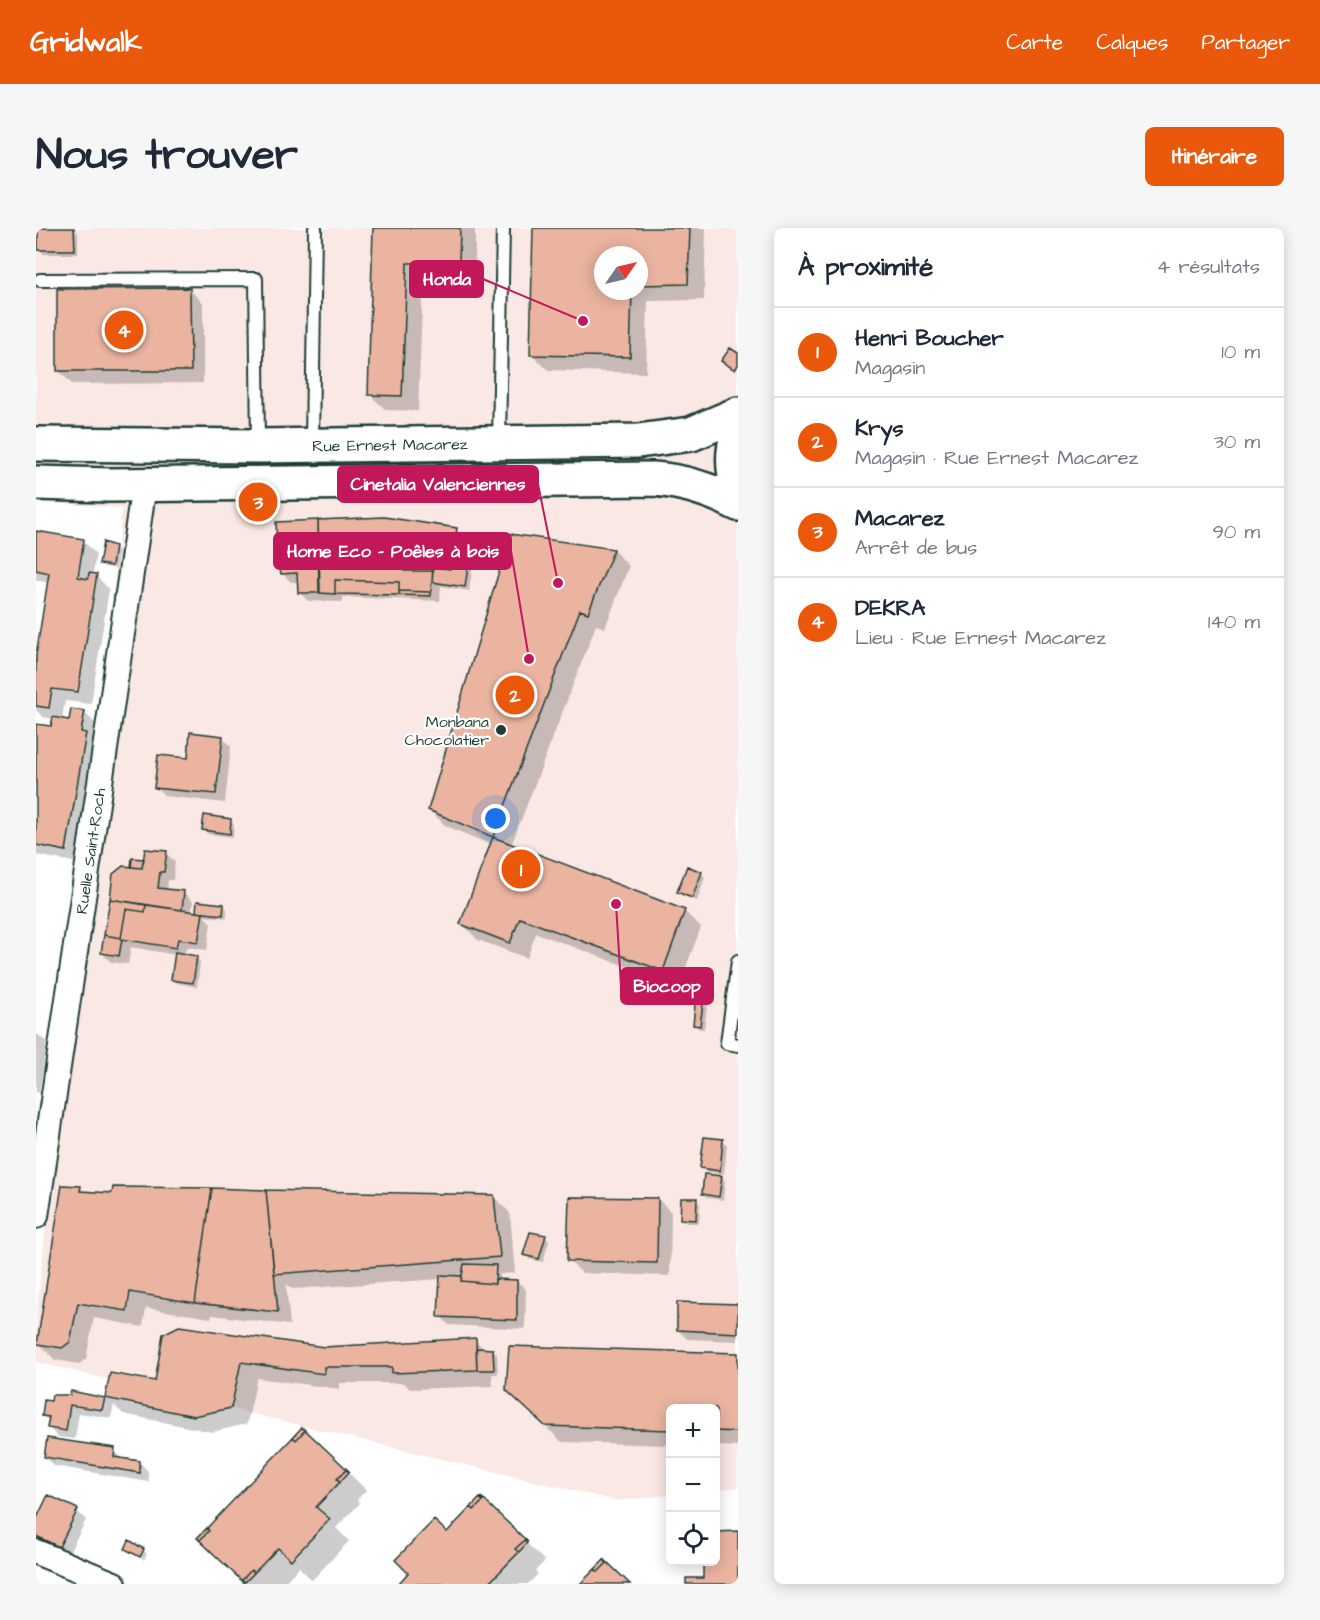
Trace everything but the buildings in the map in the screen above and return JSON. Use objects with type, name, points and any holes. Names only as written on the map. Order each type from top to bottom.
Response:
[{"type":"main road","name":"Rue Ernest Macarez","points":[[36,444],[258,446],[656,440],[691,434],[738,414]]},
{"type":"main road","points":[[738,432],[733,463],[738,488]]},
{"type":"main road","points":[[36,483],[144,485],[653,479],[706,489],[738,504]]},
{"type":"street","name":"Ruelle Saint-Roch","points":[[36,1216],[144,485]]},
{"type":"street","points":[[36,1552],[114,1584]]},
{"type":"lane","points":[[312,445],[315,228]]},
{"type":"lane","points":[[499,442],[503,228]]},
{"type":"lane","points":[[40,280],[256,279],[258,446]]},
{"type":"lane","points":[[738,961],[727,1043],[738,1045]]},
{"type":"shaded area","points":[[36,228],[738,228],[738,1487],[720,1489],[720,1404],[666,1404],[666,1495],[617,1501],[36,1362],[36,1318],[122,508],[36,502]]},
{"type":"place","name":"Honda","points":[[583,321]]},
{"type":"place","name":"DEKRA","points":[[124,330]]},
{"type":"place","name":"Macarez","points":[[258,502]]},
{"type":"place","name":"Cinetalia Valenciennes","points":[[558,583]]},
{"type":"place","name":"Home Eco - Poêles à bois","points":[[529,659]]},
{"type":"place","name":"Krys","points":[[515,695]]},
{"type":"place","name":"Monbana Chocolatier","points":[[501,730]]},
{"type":"place","name":"Henri Boucher","points":[[521,869]]},
{"type":"place","name":"Biocoop","points":[[616,904]]}]
